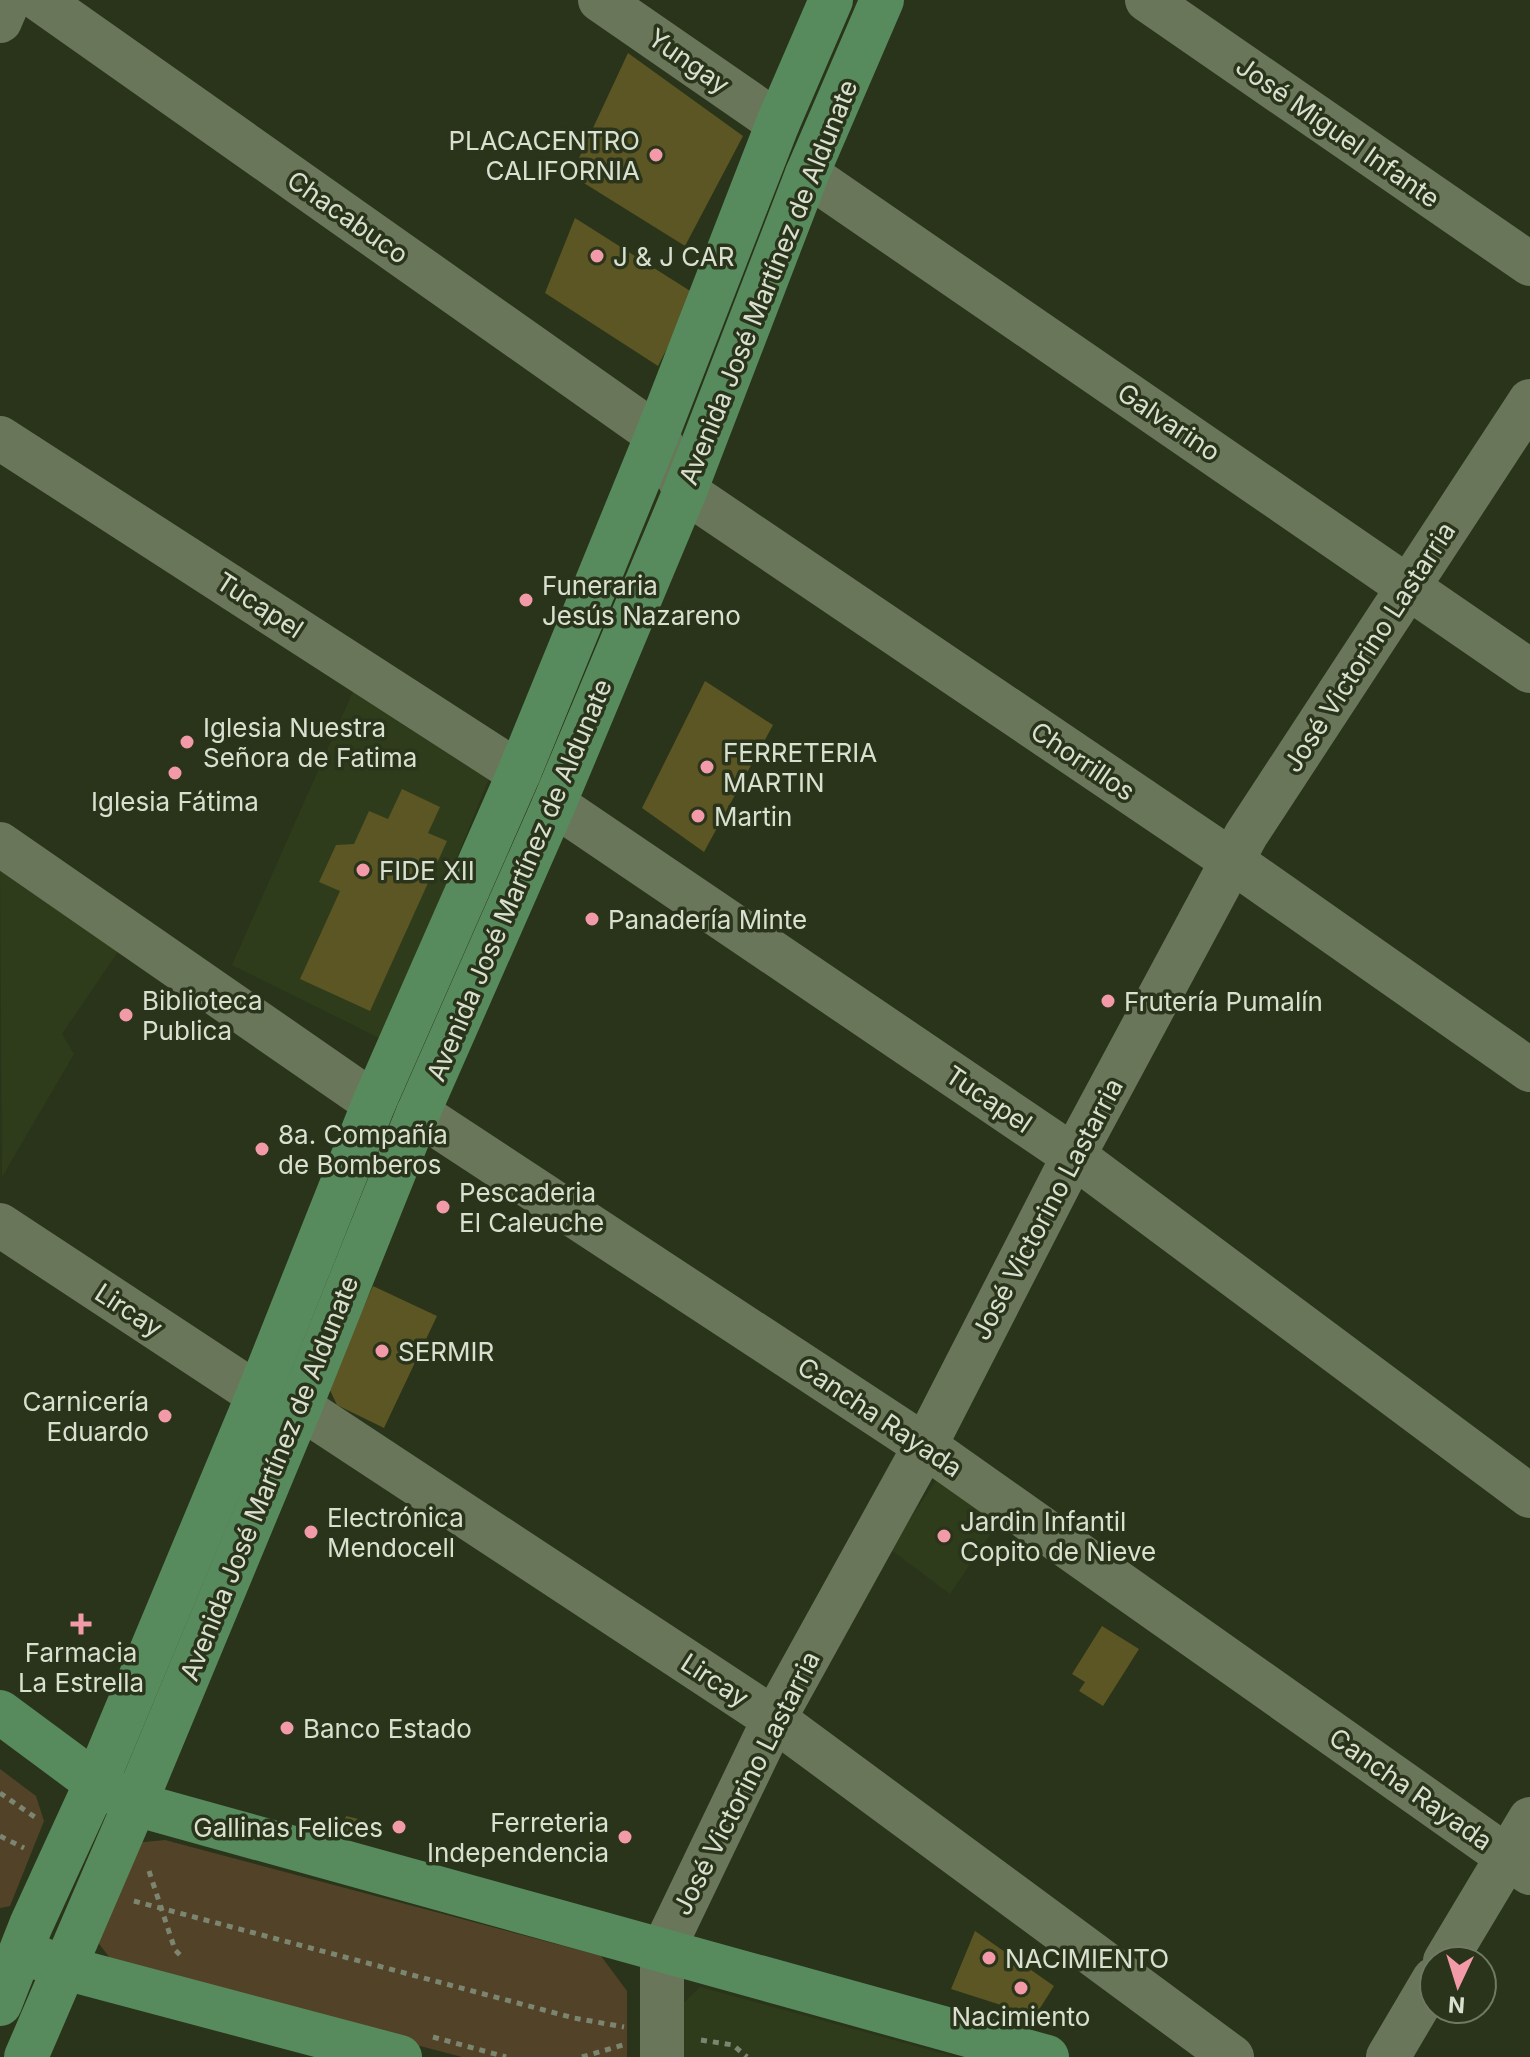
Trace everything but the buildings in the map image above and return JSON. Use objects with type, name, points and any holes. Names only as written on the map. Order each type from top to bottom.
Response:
[{"type":"main road","name":"Avenida José Martínez de Aldunate","points":[[0,2004],[10,1943],[65,1852],[96,1783],[258,1395],[374,1103],[519,773],[657,435],[778,123],[831,0]]},
{"type":"main road","name":"Avenida José Martínez de Aldunate","points":[[26,2057],[300,1407],[418,1113],[554,804],[685,491],[807,174],[882,0]]},
{"type":"main road","points":[[0,1712],[96,1783],[135,1804],[1047,2057]]},
{"type":"main road","points":[[10,1943],[65,1968],[415,2047]]},
{"type":"street","points":[[0,21],[9,0]]},
{"type":"street","name":"Chacabuco","points":[[40,0],[657,435]]},
{"type":"street","name":"Yungay","points":[[600,0],[778,123]]},
{"type":"street","name":"José Miguel Infante","points":[[1147,0],[1530,264]]},
{"type":"street","name":"Galvarino","points":[[807,174],[1530,671]]},
{"type":"street","name":"José Victorino Lastarria","points":[[662,2045],[662,1952],[774,1719],[925,1446],[1073,1157],[1232,861],[1530,401]]},
{"type":"street","name":"Chorrillos","points":[[657,435],[685,491],[1232,861],[1530,1070]]},
{"type":"street","name":"Tucapel","points":[[0,438],[519,773]]},
{"type":"street","name":"Tucapel","points":[[554,804],[1073,1157],[1530,1496]]},
{"type":"street","points":[[0,844],[374,1103]]},
{"type":"street","name":"Cancha Rayada","points":[[418,1113],[925,1446],[1518,1865]]},
{"type":"street","name":"Lircay","points":[[0,1225],[258,1395]]},
{"type":"street","name":"Lircay","points":[[300,1407],[774,1719],[1232,2057]]},
{"type":"street","points":[[1457,1945],[1518,1865],[1530,1819]]},
{"type":"street","points":[[1388,2057],[1418,2006]]},
{"type":"path","points":[[0,1793],[65,1852]]},
{"type":"path","points":[[0,1836],[65,1852]]},
{"type":"path","points":[[106,1870],[139,1903],[574,2018],[662,2045],[733,2045],[747,2057]]},
{"type":"path","points":[[106,1870],[151,1873],[175,1950],[192,1966]]},
{"type":"path","points":[[415,2047],[506,2057]]},
{"type":"shaded area","name":"FIDE XII","points":[[355,687],[490,776],[383,1040],[232,965]]},
{"type":"shaded area","points":[[0,861],[119,950],[62,1034],[74,1054],[2,1177]]},
{"type":"shaded area","name":"Jardin Infantil Copito de Nieve","points":[[937,1479],[998,1523],[950,1594],[890,1549]]},
{"type":"shaded area","points":[[0,1769],[36,1796],[44,1821],[10,1906],[0,1908]]},
{"type":"shaded area","points":[[165,1840],[601,1956],[627,1991],[627,2057],[462,2057],[116,1966],[97,1941],[134,1843]]},
{"type":"shaded area","points":[[700,1987],[956,2057],[677,2057],[677,2009]]},
{"type":"place","name":"PLACACENTRO CALIFORNIA","points":[[656,155]]},
{"type":"place","name":"J & J CAR","points":[[597,256]]},
{"type":"place","name":"Funeraria Jesús Nazareno","points":[[526,600]]},
{"type":"place","name":"Iglesia Nuestra Señora de Fatima","points":[[187,742]]},
{"type":"place","name":"FERRETERIA MARTIN","points":[[707,767]]},
{"type":"place","name":"Iglesia Fátima","points":[[175,773]]},
{"type":"place","name":"Martin","points":[[698,816]]},
{"type":"place","name":"FIDE XII","points":[[363,870]]},
{"type":"place","name":"Panadería Minte","points":[[592,919]]},
{"type":"place","name":"Frutería Pumalín","points":[[1108,1001]]},
{"type":"place","name":"Biblioteca Publica","points":[[126,1015]]},
{"type":"place","name":"8a. Compañía de Bomberos","points":[[262,1149]]},
{"type":"place","name":"Pescaderia El Caleuche","points":[[443,1207]]},
{"type":"place","name":"SERMIR","points":[[382,1351]]},
{"type":"place","name":"Carnicería Eduardo","points":[[165,1416]]},
{"type":"place","name":"Electrónica Mendocell","points":[[311,1532]]},
{"type":"place","name":"Jardin Infantil Copito de Nieve","points":[[944,1536]]},
{"type":"place","name":"Farmacia La Estrella","points":[[81,1624]]},
{"type":"place","name":"Banco Estado","points":[[287,1728]]},
{"type":"place","name":"Gallinas Felices","points":[[399,1827]]},
{"type":"place","name":"Ferreteria Independencia","points":[[625,1837]]},
{"type":"place","name":"NACIMIENTO","points":[[989,1958]]},
{"type":"place","name":"Nacimiento","points":[[1021,1988]]}]
